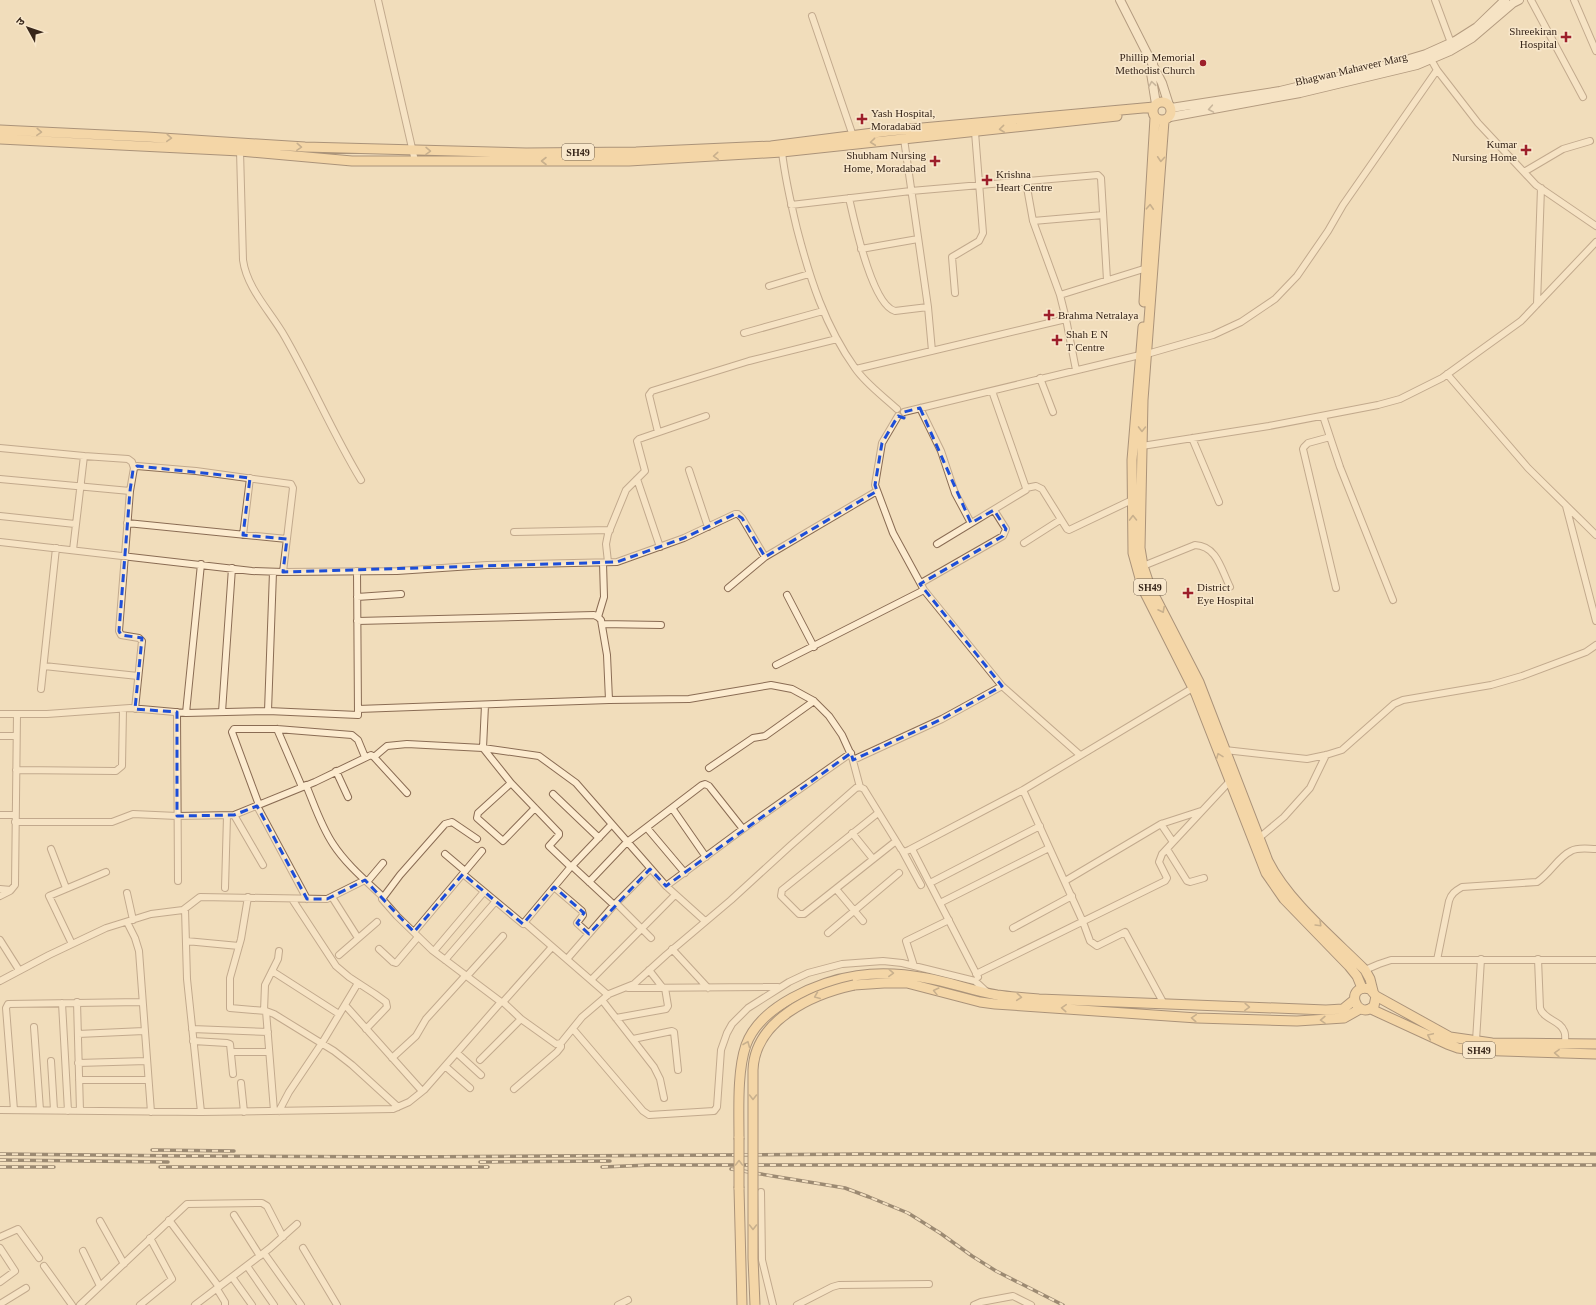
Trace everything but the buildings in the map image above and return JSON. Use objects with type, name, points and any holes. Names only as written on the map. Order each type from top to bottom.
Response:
[{"type":"main road","name":"SH49","points":[[0,130],[305,147],[413,151],[526,153],[636,152],[771,146],[853,136],[1161,112]]},
{"type":"main road","name":"SH49","points":[[0,139],[240,151],[352,161],[630,161],[782,152],[1161,112]]},
{"type":"main road","name":"SH49","points":[[1161,112],[1143,354],[1132,460],[1133,553],[1143,589],[1196,686],[1229,782],[1266,872],[1284,899],[1349,966],[1362,988]]},
{"type":"main road","name":"SH49","points":[[1143,354],[1140,548],[1143,566],[1150,587],[1225,750],[1259,838],[1275,874],[1285,889],[1365,970],[1375,994],[1450,1037],[1492,1044],[1596,1044]]},
{"type":"main road","points":[[742,1305],[739,1188],[740,1096],[743,1056],[747,1043],[763,1019],[776,1007],[808,989],[852,976],[891,973],[927,978],[986,990],[997,995],[1039,999],[1088,1005],[1197,1018],[1297,1021],[1344,1018],[1360,1009],[1371,1009],[1376,1003],[1375,994],[1370,988],[1362,988],[1356,993],[1354,1000],[1343,1009],[1326,1010],[1164,1004],[1088,1005],[995,1004],[980,1002],[907,983],[884,982],[854,985],[830,991],[811,998],[785,1014],[769,1030],[755,1053],[753,1063],[753,1258],[756,1305]]},
{"type":"main road","points":[[1354,1000],[1355,1004],[1360,1009]]},
{"type":"main road","name":"SH49","points":[[1371,1009],[1458,1048],[1472,1050],[1596,1054]]},
{"type":"street","points":[[378,0],[415,161]]},
{"type":"street","points":[[1120,0],[1162,83],[1161,112]]},
{"type":"street","points":[[1434,0],[1451,43]]},
{"type":"street","name":"Bhagwan Mahaveer Marg","points":[[1429,56],[1472,30],[1505,0]]},
{"type":"street","name":"Bhagwan Mahaveer Marg","points":[[1161,112],[1280,91],[1450,51],[1472,38],[1513,3],[1519,0]]},
{"type":"street","points":[[1531,0],[1582,97]]},
{"type":"street","points":[[1574,0],[1596,51]]},
{"type":"street","points":[[812,16],[853,136]]},
{"type":"street","points":[[1429,56],[1478,123],[1524,172],[1541,188],[1596,226]]},
{"type":"street","points":[[1153,64],[1151,72],[1161,112]]},
{"type":"street","points":[[1080,755],[1002,686],[922,586],[893,533],[875,485],[882,443],[898,416],[903,416],[904,412],[1143,354],[1213,335],[1241,322],[1275,299],[1297,276],[1328,231],[1343,205],[1438,70]]},
{"type":"street","points":[[955,293],[952,257],[979,241],[983,233],[975,132]]},
{"type":"street","points":[[904,139],[928,307],[932,351]]},
{"type":"street","points":[[1524,172],[1563,149],[1590,141]]},
{"type":"street","points":[[240,151],[243,260],[247,276],[297,359],[347,457],[361,480]]},
{"type":"street","points":[[782,152],[791,205],[809,274],[822,311],[837,339],[856,369],[870,385],[897,409],[902,408],[904,412]]},
{"type":"street","points":[[791,205],[911,190],[1026,182],[1098,175],[1101,178],[1106,280]]},
{"type":"street","points":[[1026,182],[1033,221],[1060,295],[1076,370]]},
{"type":"street","points":[[1537,304],[1541,188]]},
{"type":"street","points":[[848,198],[861,249],[872,280],[886,306],[890,310],[895,311],[928,307]]},
{"type":"street","points":[[1033,221],[1103,215]]},
{"type":"street","points":[[861,249],[918,239]]},
{"type":"street","points":[[1142,446],[1269,426],[1378,405],[1400,399],[1447,374],[1521,322],[1596,242]]},
{"type":"street","points":[[1060,295],[1150,267]]},
{"type":"street","points":[[769,286],[809,274]]},
{"type":"street","points":[[744,333],[822,311]]},
{"type":"street","points":[[856,369],[1066,319]]},
{"type":"street","points":[[658,432],[649,395],[652,391],[749,361],[837,339]]},
{"type":"street","points":[[1447,374],[1528,468],[1596,535]]},
{"type":"street","points":[[1040,378],[1053,412]]},
{"type":"street","points":[[992,391],[1026,488]]},
{"type":"street","points":[[920,408],[941,451],[955,493],[971,524]]},
{"type":"street","points":[[897,409],[895,413],[898,416]]},
{"type":"street","points":[[598,616],[604,597],[606,544],[610,530],[626,490],[644,474],[645,468],[637,441],[658,432],[706,416]]},
{"type":"street","points":[[1322,416],[1340,468],[1393,600]]},
{"type":"street","points":[[1330,436],[1308,443],[1303,449],[1336,588]]},
{"type":"street","points":[[1192,438],[1219,502]]},
{"type":"street","points":[[0,448],[128,459],[132,462],[134,468],[130,491],[124,555],[119,631],[121,635],[139,638],[142,641],[135,709]]},
{"type":"street","points":[[73,550],[84,456]]},
{"type":"street","points":[[134,468],[137,466],[188,470],[288,482],[292,486],[283,572]]},
{"type":"street","points":[[689,470],[708,527]]},
{"type":"street","points":[[243,535],[250,478]]},
{"type":"street","points":[[0,479],[130,491]]},
{"type":"street","points":[[637,479],[660,547]]},
{"type":"street","points":[[937,544],[994,510],[1024,491],[1026,488],[1036,486],[1042,489],[1064,528],[1069,530],[1132,500]]},
{"type":"street","points":[[728,588],[765,557],[877,491]]},
{"type":"street","points":[[1566,506],[1596,621]]},
{"type":"street","points":[[776,665],[814,646],[922,586],[1003,536],[1006,528],[994,510]]},
{"type":"street","points":[[0,542],[272,572],[396,571],[486,565],[605,563],[622,561],[660,547],[738,514],[742,518],[765,557]]},
{"type":"street","points":[[0,516],[76,524]]},
{"type":"street","points":[[1024,543],[1060,520]]},
{"type":"street","points":[[127,523],[287,539]]},
{"type":"street","points":[[514,532],[610,530]]},
{"type":"street","points":[[1143,566],[1195,545],[1203,546],[1210,549],[1214,554],[1230,587]]},
{"type":"street","points":[[41,689],[56,548]]},
{"type":"street","points":[[186,713],[201,564]]},
{"type":"street","points":[[222,712],[232,568]]},
{"type":"street","points":[[0,714],[47,714],[123,708],[186,713],[268,711],[358,715],[357,571]]},
{"type":"street","points":[[268,711],[272,572]]},
{"type":"street","points":[[357,597],[401,594]]},
{"type":"street","points":[[787,595],[814,646]]},
{"type":"street","points":[[357,621],[598,616],[602,624],[607,655],[610,700]]},
{"type":"street","points":[[602,624],[661,625]]},
{"type":"street","points":[[1225,750],[1307,759],[1326,756],[1342,750],[1394,704],[1403,700],[1491,684],[1522,676],[1586,652],[1596,645]]},
{"type":"street","points":[[44,666],[138,676]]},
{"type":"street","points":[[358,709],[610,700],[689,699],[770,685],[792,689],[814,701],[829,716],[842,735],[851,753],[860,787],[864,789],[921,885]]},
{"type":"street","points":[[853,760],[942,720],[1002,686]]},
{"type":"street","points":[[901,849],[904,852],[912,849],[1023,790],[1196,686]]},
{"type":"street","points":[[709,768],[753,738],[765,736],[814,701]]},
{"type":"street","points":[[485,705],[483,748],[511,783],[559,833],[559,835],[549,846],[651,938]]},
{"type":"street","points":[[16,770],[120,770],[122,766],[123,708]]},
{"type":"street","points":[[177,712],[178,881]]},
{"type":"street","points":[[0,896],[11,890],[15,885],[17,714]]},
{"type":"street","points":[[307,899],[258,805],[232,732],[234,729],[277,729],[354,736],[358,740],[365,757]]},
{"type":"street","points":[[277,729],[326,833],[347,862],[383,897],[383,902],[445,960],[556,1044],[561,1042]]},
{"type":"street","points":[[0,736],[16,736]]},
{"type":"street","points":[[374,757],[387,746],[407,744],[483,748],[539,756],[576,783],[626,843],[650,869],[675,895],[705,921]]},
{"type":"street","points":[[666,886],[742,829],[851,753]]},
{"type":"street","points":[[15,822],[112,822],[134,814],[177,816],[234,815],[304,786],[365,757],[371,756],[374,757],[407,793]]},
{"type":"street","points":[[1259,838],[1284,817],[1310,788],[1326,756]]},
{"type":"street","points":[[336,771],[348,797]]},
{"type":"street","points":[[976,974],[1165,881],[1167,878],[1160,862],[1160,858],[1229,782]]},
{"type":"street","points":[[511,783],[478,813],[477,818],[502,841],[535,808]]},
{"type":"street","points":[[589,882],[626,843],[702,785],[706,784],[709,786],[742,829]]},
{"type":"street","points":[[514,1089],[557,1052],[561,1046],[561,1042],[582,1017],[608,995],[634,984],[731,900],[856,788],[860,787]]},
{"type":"street","points":[[1023,790],[1072,896],[1090,941],[1097,946],[1125,932],[1164,1004]]},
{"type":"street","points":[[553,794],[599,838]]},
{"type":"street","points":[[672,808],[706,857]]},
{"type":"street","points":[[1065,881],[1161,824],[1202,811]]},
{"type":"street","points":[[878,813],[782,890],[781,893],[799,914],[804,914],[896,841]]},
{"type":"street","points":[[0,815],[15,816]]},
{"type":"street","points":[[234,815],[263,865]]},
{"type":"street","points":[[225,888],[227,816]]},
{"type":"street","points":[[383,897],[445,824],[452,822],[477,839]]},
{"type":"street","points":[[1161,824],[1173,842]]},
{"type":"street","points":[[525,923],[554,887],[612,825]]},
{"type":"street","points":[[930,882],[1040,826]]},
{"type":"street","points":[[647,828],[685,873]]},
{"type":"street","points":[[852,833],[873,859]]},
{"type":"street","points":[[940,903],[1049,848]]},
{"type":"street","points":[[51,849],[66,888]]},
{"type":"street","points":[[912,849],[976,974],[986,990]]},
{"type":"street","points":[[1167,849],[1187,882],[1204,878]]},
{"type":"street","points":[[1437,960],[1449,901],[1455,890],[1462,887],[1537,882],[1544,878],[1566,854],[1572,850],[1596,849]]},
{"type":"street","points":[[379,949],[395,963],[416,934],[482,852]]},
{"type":"street","points":[[445,854],[483,893],[521,924],[525,923],[608,995]]},
{"type":"street","points":[[0,981],[19,970],[106,928],[151,914],[185,909],[194,900],[200,897],[292,898],[322,900],[332,898],[366,881],[384,863]]},
{"type":"street","points":[[567,959],[615,904],[650,869]]},
{"type":"street","points":[[72,944],[49,898],[50,895],[106,872]]},
{"type":"street","points":[[828,933],[899,873]]},
{"type":"street","points":[[554,887],[582,912],[583,915],[577,923],[589,934]]},
{"type":"street","points":[[836,889],[863,921]]},
{"type":"street","points":[[0,890],[11,890]]},
{"type":"street","points":[[127,893],[130,921],[139,951],[151,1112]]},
{"type":"street","points":[[434,951],[483,893]]},
{"type":"street","points":[[591,980],[675,895]]},
{"type":"street","points":[[1013,928],[1072,896]]},
{"type":"street","points":[[248,897],[239,946],[230,978],[230,1008],[265,1011],[274,1014],[322,1043],[352,1065],[398,1107]]},
{"type":"street","points":[[292,898],[336,966],[375,994],[387,1005],[387,1007],[366,1029]]},
{"type":"street","points":[[332,898],[358,938]]},
{"type":"street","points":[[445,960],[495,902]]},
{"type":"street","points":[[185,909],[187,979],[201,1112]]},
{"type":"street","points":[[914,966],[906,940],[949,920]]},
{"type":"street","points":[[339,955],[378,922]]},
{"type":"street","points":[[392,1058],[416,1036],[426,1019],[503,936]]},
{"type":"street","points":[[0,940],[19,970]]},
{"type":"street","points":[[186,941],[239,946]]},
{"type":"street","points":[[0,1110],[244,1112],[393,1109],[409,1102],[422,1092],[552,946]]},
{"type":"street","points":[[672,950],[708,988]]},
{"type":"street","points":[[276,1111],[265,1011],[265,985],[278,959],[279,951]]},
{"type":"street","points":[[1476,1041],[1481,959]]},
{"type":"street","points":[[1538,959],[1541,1012],[1563,1029],[1565,1032],[1565,1044]]},
{"type":"street","points":[[1365,970],[1391,960],[1596,960]]},
{"type":"street","points":[[572,1029],[642,1111],[649,1115],[714,1111],[717,1107],[721,1050],[727,1033],[748,1008],[780,987],[808,973],[842,964],[883,961],[914,966],[975,981],[986,990]]},
{"type":"street","points":[[616,1018],[666,1009],[668,1006],[664,988],[649,970]]},
{"type":"street","points":[[272,971],[339,1014]]},
{"type":"street","points":[[276,1111],[322,1043],[358,983]]},
{"type":"street","points":[[626,988],[780,987]]},
{"type":"street","points":[[602,1000],[658,1073],[664,1098]]},
{"type":"street","points":[[77,1002],[80,1111]]},
{"type":"street","points":[[14,1110],[6,1006],[8,1004],[142,1002]]},
{"type":"street","points":[[62,1003],[68,1111]]},
{"type":"street","points":[[345,1005],[422,1092]]},
{"type":"street","points":[[480,1060],[521,1019]]},
{"type":"street","points":[[34,1027],[40,1110]]},
{"type":"street","points":[[192,1029],[268,1032]]},
{"type":"street","points":[[78,1034],[144,1031]]},
{"type":"street","points":[[633,1039],[672,1031],[674,1032],[678,1070]]},
{"type":"street","points":[[193,1041],[230,1044],[233,1074]]},
{"type":"street","points":[[231,1052],[269,1052]]},
{"type":"street","points":[[457,1053],[481,1075]]},
{"type":"street","points":[[51,1060],[54,1110]]},
{"type":"street","points":[[78,1063],[147,1061]]},
{"type":"street","points":[[445,1066],[470,1088]]},
{"type":"street","points":[[79,1080],[148,1080]]},
{"type":"street","points":[[241,1083],[244,1112]]},
{"type":"street","points":[[761,1192],[762,1260],[773,1305]]},
{"type":"street","points":[[80,1305],[187,1204],[262,1202],[267,1206],[283,1237]]},
{"type":"street","points":[[234,1215],[301,1305]]},
{"type":"street","points":[[100,1220],[124,1264]]},
{"type":"street","points":[[169,1220],[218,1288],[225,1305]]},
{"type":"street","points":[[195,1305],[247,1266],[297,1224]]},
{"type":"street","points":[[0,1237],[15,1229],[18,1229],[39,1258]]},
{"type":"street","points":[[140,1305],[172,1279],[150,1238]]},
{"type":"street","points":[[0,1248],[15,1271],[0,1282]]},
{"type":"street","points":[[303,1248],[337,1305]]},
{"type":"street","points":[[83,1251],[100,1286]]},
{"type":"street","points":[[44,1266],[72,1305]]},
{"type":"street","points":[[247,1266],[274,1305]]},
{"type":"street","points":[[232,1277],[252,1305]]},
{"type":"street","points":[[797,1305],[832,1287],[840,1285],[929,1284]]},
{"type":"street","points":[[0,1304],[26,1288]]},
{"type":"street","points":[[974,1305],[1009,1296],[1017,1297],[1031,1305]]},
{"type":"street","points":[[618,1305],[628,1300]]},
{"type":"highlighted area","points":[[920,408],[971,523],[994,510],[1006,529],[1003,536],[920,584],[1002,686],[942,719],[853,760],[851,753],[666,886],[650,869],[589,934],[577,923],[584,913],[554,887],[523,924],[463,874],[414,932],[365,880],[327,899],[307,899],[257,806],[234,815],[177,816],[177,712],[135,709],[142,638],[121,635],[119,631],[130,491],[133,470],[137,466],[250,478],[243,535],[287,539],[283,572],[617,562],[684,538],[735,514],[742,518],[765,557],[877,491],[875,485],[882,443],[898,416],[904,418],[904,412]]},
{"type":"railway","points":[[152,1150],[234,1151]]},
{"type":"railway","points":[[0,1154],[410,1157],[865,1154],[1596,1154]]},
{"type":"railway","points":[[0,1160],[168,1162]]},
{"type":"railway","points":[[480,1162],[610,1161]]},
{"type":"railway","points":[[602,1167],[650,1165],[1596,1165]]},
{"type":"railway","points":[[0,1167],[54,1167]]},
{"type":"railway","points":[[160,1167],[488,1167]]},
{"type":"railway","points":[[731,1169],[845,1188],[869,1197],[908,1213],[996,1271],[1063,1305]]},
{"type":"place","name":"Shreekiran Hospital","points":[[1566,37]]},
{"type":"place","name":"Phillip Memorial Methodist Church","points":[[1203,63]]},
{"type":"place","name":"Yash Hospital, Moradabad","points":[[862,119]]},
{"type":"place","name":"Kumar Nursing Home","points":[[1526,150]]},
{"type":"place","name":"Shubham Nursing Home, Moradabad","points":[[935,161]]},
{"type":"place","name":"Krishna Heart Centre","points":[[987,180]]},
{"type":"place","name":"Brahma Netralaya","points":[[1049,315]]},
{"type":"place","name":"Shah E N T Centre","points":[[1057,340]]},
{"type":"place","name":"District Eye Hospital","points":[[1188,593]]}]
